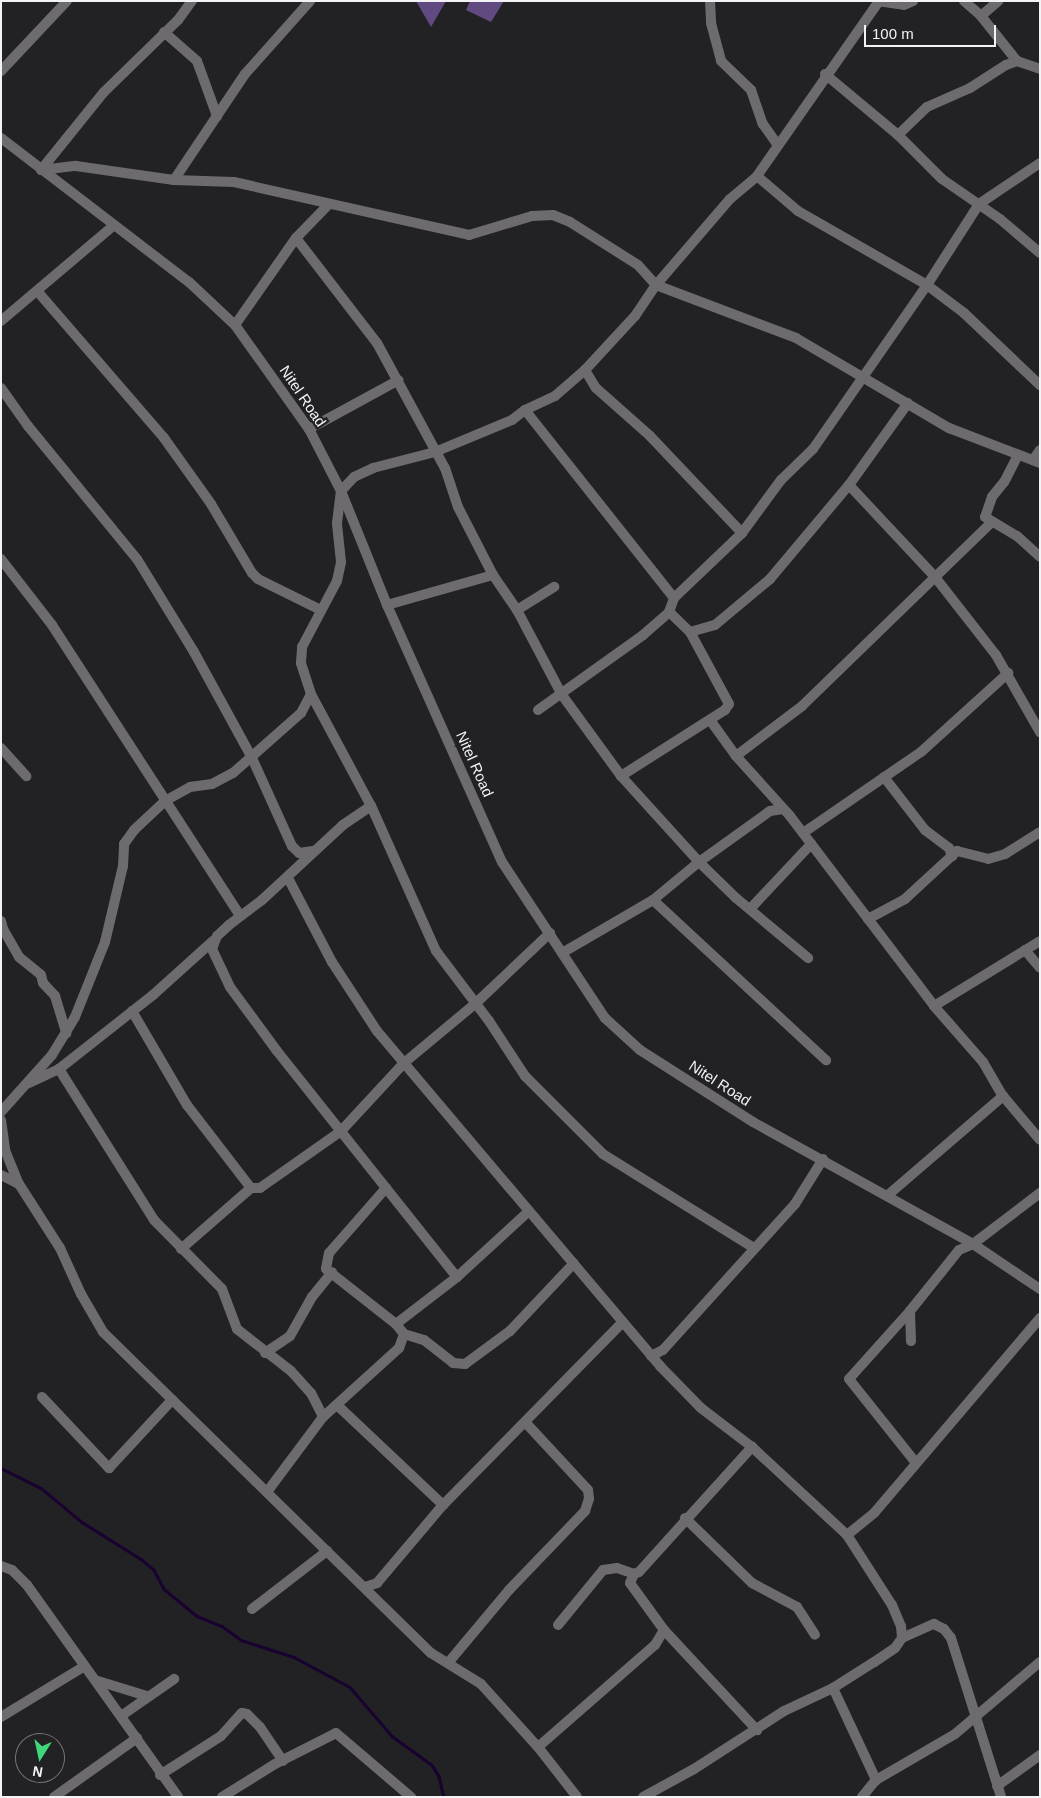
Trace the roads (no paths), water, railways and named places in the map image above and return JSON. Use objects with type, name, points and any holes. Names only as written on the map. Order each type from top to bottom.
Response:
[{"type":"street","points":[[1,72],[67,1]]},
{"type":"street","points":[[42,170],[104,92],[192,1]]},
{"type":"street","points":[[174,180],[245,74],[310,1]]},
{"type":"street","points":[[710,1],[711,23],[721,61],[751,90],[763,124],[777,144]]},
{"type":"street","points":[[754,1248],[603,1154],[525,1076],[476,1003],[436,951],[371,806],[311,694],[301,663],[302,647],[337,581],[341,562],[337,523],[341,491],[362,471],[435,452],[512,420],[525,410],[555,396],[585,370],[635,316],[656,286],[730,199],[757,176],[825,74],[878,2],[904,5],[913,1]]},
{"type":"street","points":[[964,1],[981,16],[1017,61],[1040,69]]},
{"type":"street","points":[[981,16],[998,1]]},
{"type":"street","points":[[164,32],[197,61],[217,116]]},
{"type":"street","points":[[898,135],[926,107],[970,88],[1017,61]]},
{"type":"street","points":[[825,74],[898,135],[942,179],[979,204],[1040,253]]},
{"type":"street","name":"Nitel Road","points":[[1,138],[190,282],[235,325],[309,429],[341,491],[387,605],[502,862],[605,1018],[640,1050],[753,1122],[888,1195],[973,1244],[1040,1290]]},
{"type":"street","points":[[538,710],[562,695],[643,635],[668,612],[674,598],[742,533],[781,480],[806,458],[927,285],[979,204],[1040,163]]},
{"type":"street","points":[[42,170],[76,166],[174,180],[234,182],[469,235],[532,216],[553,216],[570,222],[638,265],[656,286],[796,338],[949,428],[1036,461],[1040,450]]},
{"type":"street","points":[[757,176],[798,211],[927,285],[964,314],[1040,385]]},
{"type":"street","points":[[235,325],[296,238],[329,204]]},
{"type":"street","points":[[3,315],[38,292],[114,225]]},
{"type":"street","points":[[296,238],[369,329],[399,380],[444,468],[458,507],[493,575],[517,610],[562,695],[621,776],[699,862],[808,958]]},
{"type":"street","points":[[38,292],[164,438],[211,504],[252,573],[321,610]]},
{"type":"street","points":[[585,370],[596,388],[650,436],[742,533]]},
{"type":"street","points":[[309,429],[399,380]]},
{"type":"street","points":[[1,388],[137,559],[194,652],[252,758],[292,846],[299,853],[313,851]]},
{"type":"street","points":[[690,632],[715,625],[751,597],[849,485],[908,403]]},
{"type":"street","points":[[525,410],[674,598]]},
{"type":"street","points":[[1018,455],[985,517],[1016,536],[1040,557]]},
{"type":"street","points":[[849,485],[935,576],[1008,673],[1040,732]]},
{"type":"street","points":[[736,756],[802,706],[992,523]]},
{"type":"street","points":[[1,559],[52,625],[240,916]]},
{"type":"street","points":[[387,605],[493,575]]},
{"type":"street","points":[[517,610],[554,587]]},
{"type":"street","points":[[621,776],[725,710],[728,699],[690,632],[668,612]]},
{"type":"street","points":[[803,834],[921,752],[1008,673]]},
{"type":"street","points":[[1,1112],[52,1055],[91,983],[105,942],[123,866],[124,844],[134,830],[165,801],[190,787],[212,784],[233,774],[301,713],[311,694]]},
{"type":"street","points":[[710,720],[736,756],[784,809],[934,1006],[983,1062],[1002,1096],[1040,1140]]},
{"type":"street","points":[[1,748],[26,776]]},
{"type":"street","points":[[884,777],[925,830],[949,848],[952,856]]},
{"type":"street","points":[[24,1086],[59,1069],[132,1011],[240,916],[288,878],[313,851],[343,825],[371,806]]},
{"type":"street","points":[[562,953],[653,900],[699,862],[770,812],[784,809]]},
{"type":"street","points":[[868,919],[906,899],[956,851],[988,859],[1005,854],[1040,832]]},
{"type":"street","points":[[750,908],[811,844]]},
{"type":"street","points":[[288,878],[332,962],[377,1031],[528,1212],[574,1263],[622,1324],[660,1366],[701,1408],[752,1447],[847,1535],[892,1606],[901,1626],[902,1638]]},
{"type":"street","points":[[653,900],[826,1060]]},
{"type":"street","points":[[1,921],[3,930],[19,957],[42,976],[43,983],[55,996],[66,1032]]},
{"type":"street","points":[[181,1249],[251,1188],[260,1188],[340,1131],[404,1063],[476,1003],[550,933]]},
{"type":"street","points":[[217,936],[212,949],[214,957],[230,987],[340,1131],[457,1277]]},
{"type":"street","points":[[934,1006],[1040,941]]},
{"type":"street","points":[[1024,950],[1040,968]]},
{"type":"street","points":[[132,1011],[187,1105],[251,1188]]},
{"type":"street","points":[[59,1069],[154,1220],[222,1289],[237,1329],[265,1353],[291,1371],[311,1393],[323,1417]]},
{"type":"street","points":[[888,1195],[1002,1096]]},
{"type":"street","points":[[1,1120],[5,1150],[18,1184],[60,1248],[81,1294],[103,1332],[431,1653],[481,1684],[538,1747],[577,1797]]},
{"type":"street","points":[[651,1356],[663,1350],[805,1191],[823,1159]]},
{"type":"street","points":[[1,1175],[18,1184]]},
{"type":"street","points":[[386,1188],[329,1254],[326,1269],[396,1324],[404,1334],[424,1340],[453,1363],[465,1364],[510,1331],[574,1263]]},
{"type":"street","points":[[916,1463],[849,1379],[910,1312],[959,1250],[973,1244],[1040,1193]]},
{"type":"street","points":[[396,1324],[457,1277],[528,1212]]},
{"type":"street","points":[[265,1353],[290,1336],[312,1297],[332,1272]]},
{"type":"street","points":[[910,1312],[911,1341]]},
{"type":"street","points":[[847,1535],[875,1512],[1040,1318]]},
{"type":"street","points":[[365,1587],[377,1583],[443,1505],[622,1324]]},
{"type":"street","points":[[266,1492],[323,1417],[394,1354],[404,1334]]},
{"type":"street","points":[[660,1366],[663,1350]]},
{"type":"street","points":[[42,1397],[109,1468],[172,1400]]},
{"type":"street","points":[[337,1405],[443,1505]]},
{"type":"street","points":[[448,1663],[509,1590],[585,1511],[589,1499],[588,1490],[526,1423]]},
{"type":"street","points":[[752,1447],[634,1574],[630,1583],[664,1630],[756,1730]]},
{"type":"street","points":[[685,1518],[752,1583],[797,1607],[815,1635]]},
{"type":"street","points":[[252,1609],[327,1551]]},
{"type":"street","points":[[1,1566],[12,1570],[28,1584],[85,1666],[98,1681],[160,1775],[178,1797]]},
{"type":"street","points":[[558,1625],[603,1570],[617,1568],[634,1574]]},
{"type":"street","points":[[643,1797],[656,1794],[784,1711],[833,1688],[888,1653],[902,1638],[934,1624],[944,1628],[959,1656],[1001,1797]]},
{"type":"street","points":[[538,1747],[655,1645],[664,1630]]},
{"type":"street","points":[[862,1797],[876,1780],[928,1752],[1040,1662]]},
{"type":"street","points":[[1,1717],[85,1666]]},
{"type":"street","points":[[121,1716],[174,1679]]},
{"type":"street","points":[[98,1681],[148,1696]]},
{"type":"street","points":[[833,1688],[876,1780]]},
{"type":"street","points":[[160,1775],[221,1736],[242,1713],[247,1714],[260,1727],[283,1761]]},
{"type":"street","points":[[222,1797],[283,1761],[336,1733],[411,1797]]},
{"type":"street","points":[[54,1797],[137,1738]]},
{"type":"street","points":[[997,1786],[1040,1755]]},
{"type":"waterway","points":[[1,1468],[41,1488],[82,1522],[141,1559],[154,1570],[164,1589],[197,1616],[222,1626],[241,1640],[294,1657],[350,1687],[392,1736],[432,1765],[439,1776],[444,1797]]}]
